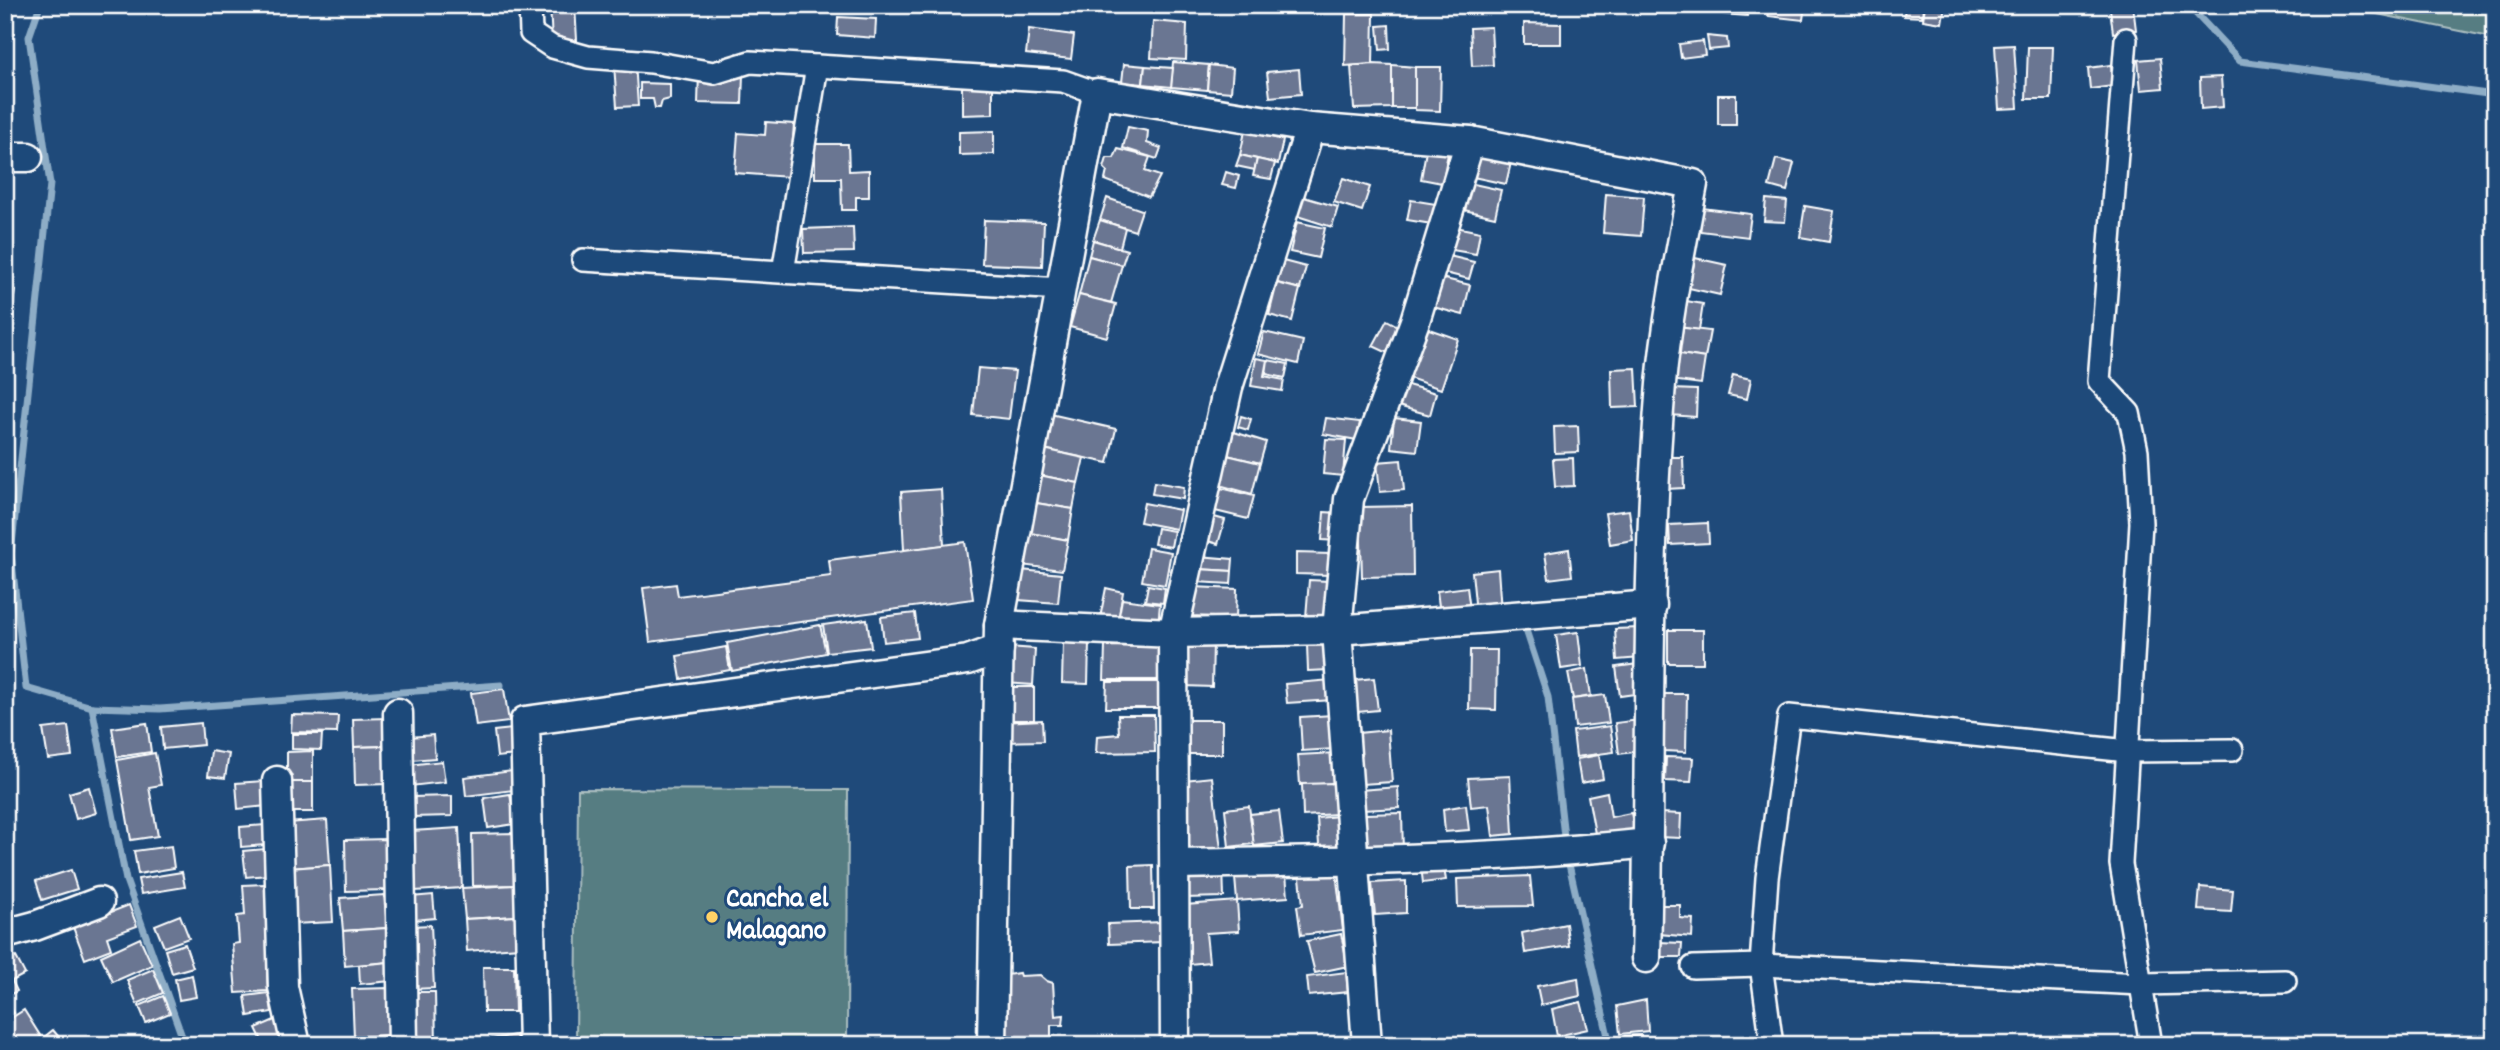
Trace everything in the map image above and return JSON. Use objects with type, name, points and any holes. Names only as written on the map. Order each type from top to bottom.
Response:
[{"type":"street","points":[[530,5],[531,33],[552,47],[588,57],[651,62],[714,73],[750,62],[1063,81],[1097,93],[1310,128],[1470,141],[1693,184],[1675,283],[1662,382],[1654,494],[1646,958]]},
{"type":"street","points":[[2126,39],[2099,381],[2129,413],[2137,451],[2141,523],[2121,864],[2151,1045]]},
{"type":"street","points":[[783,272],[817,65]]},
{"type":"street","points":[[992,1045],[999,637],[1097,93]]},
{"type":"street","points":[[1175,1045],[1173,633],[1228,387],[1310,128]]},
{"type":"street","points":[[1367,1045],[1337,630],[1349,499],[1415,321],[1470,141]]},
{"type":"street","points":[[583,260],[1061,289]]},
{"type":"street","points":[[533,1045],[525,721],[968,660],[999,637],[1337,630],[1651,605]]},
{"type":"street","points":[[398,713],[403,1045]]},
{"type":"street","points":[[1772,1045],[1761,965],[1767,878],[1789,716],[2128,751],[2232,750]]},
{"type":"street","points":[[277,781],[282,987],[296,1045]]},
{"type":"street","points":[[1175,864],[1352,861],[1576,851],[1649,843]]},
{"type":"street","points":[[5,934],[99,902]]},
{"type":"street","points":[[1693,967],[1761,965],[2141,984],[2285,981]]},
{"type":"green space","points":[[2333,5],[2495,5],[2495,38]]},
{"type":"green space","name":"Cancha el Malagano","points":[[578,789],[848,790],[847,1045],[576,1045]]},
{"type":"building","points":[[550,5],[575,5],[577,40],[552,42]]},
{"type":"building","points":[[1475,5],[1515,5],[1515,13],[1475,12]]},
{"type":"building","points":[[1724,5],[1749,5],[1747,16],[1723,14]]},
{"type":"building","points":[[1770,5],[1805,5],[1803,20],[1768,16]]},
{"type":"building","points":[[1925,5],[1945,5],[1942,23],[1923,20]]},
{"type":"building","points":[[1905,6],[1923,7],[1922,17],[1904,16]]},
{"type":"building","points":[[2133,6],[2136,30],[2113,33],[2110,9]]},
{"type":"building","points":[[1346,14],[1374,14],[1373,64],[1345,66]]},
{"type":"building","points":[[838,17],[876,19],[875,38],[837,35]]},
{"type":"building","points":[[1153,21],[1187,24],[1186,60],[1151,58]]},
{"type":"building","points":[[1524,23],[1561,24],[1561,44],[1524,44]]},
{"type":"building","points":[[1389,25],[1390,49],[1380,50],[1378,26]]},
{"type":"building","points":[[1491,27],[1493,65],[1472,66],[1470,28]]},
{"type":"building","points":[[1029,29],[1074,35],[1071,59],[1026,54]]},
{"type":"building","points":[[1707,36],[1727,38],[1728,48],[1709,50]]},
{"type":"building","points":[[1703,41],[1705,55],[1681,58],[1679,44]]},
{"type":"building","points":[[2014,45],[2018,108],[1999,109],[1995,46]]},
{"type":"building","points":[[2028,47],[2053,47],[2051,99],[2026,99]]},
{"type":"building","points":[[2160,58],[2163,88],[2141,90],[2138,60]]},
{"type":"building","points":[[635,62],[638,106],[617,107],[614,64]]},
{"type":"building","points":[[1173,62],[1209,65],[1207,90],[1171,87]]},
{"type":"building","points":[[1124,64],[1145,66],[1143,84],[1122,82]]},
{"type":"building","points":[[1209,65],[1233,68],[1231,92],[1207,90]]},
{"type":"building","points":[[1392,65],[1392,108],[1354,109],[1351,66]]},
{"type":"building","points":[[1392,65],[1415,67],[1415,108],[1392,108]]},
{"type":"building","points":[[2111,65],[2113,86],[2090,89],[2088,68]]},
{"type":"building","points":[[1145,66],[1173,68],[1171,87],[1143,84]]},
{"type":"building","points":[[1415,67],[1441,67],[1440,111],[1415,110]]},
{"type":"building","points":[[1299,69],[1301,94],[1270,97],[1267,72]]},
{"type":"building","points":[[699,73],[743,74],[742,104],[698,103]]},
{"type":"building","points":[[2221,77],[2223,107],[2201,109],[2200,78]]},
{"type":"building","points":[[640,83],[670,84],[670,99],[662,101],[660,108],[655,108],[653,99],[640,99]]},
{"type":"building","points":[[962,87],[993,87],[993,114],[962,115]]},
{"type":"building","points":[[1718,95],[1736,95],[1736,125],[1718,125]]},
{"type":"building","points":[[766,122],[794,124],[790,177],[735,173],[738,133],[765,135]]},
{"type":"building","points":[[1128,127],[1148,131],[1147,143],[1161,148],[1157,159],[1123,148]]},
{"type":"building","points":[[994,131],[994,154],[959,155],[959,132]]},
{"type":"building","points":[[1245,131],[1283,140],[1278,164],[1240,155]]},
{"type":"building","points":[[815,144],[848,144],[849,171],[869,170],[869,197],[856,197],[856,210],[842,210],[841,178],[815,178]]},
{"type":"building","points":[[1427,145],[1449,149],[1442,183],[1421,179]]},
{"type":"building","points":[[1118,149],[1150,157],[1145,171],[1160,176],[1149,197],[1105,180],[1107,158],[1114,158]]},
{"type":"building","points":[[1479,151],[1512,158],[1506,184],[1473,177]]},
{"type":"building","points":[[1240,155],[1257,159],[1255,170],[1236,166]]},
{"type":"building","points":[[1257,159],[1275,163],[1271,179],[1253,176]]},
{"type":"building","points":[[1776,159],[1794,163],[1787,191],[1769,186]]},
{"type":"building","points":[[1226,172],[1239,176],[1236,188],[1222,185]]},
{"type":"building","points":[[1343,178],[1370,187],[1362,211],[1334,202]]},
{"type":"building","points":[[1469,183],[1501,190],[1495,217],[1464,210]]},
{"type":"building","points":[[1606,194],[1644,197],[1641,236],[1603,233]]},
{"type":"building","points":[[1297,195],[1338,207],[1332,227],[1291,214]]},
{"type":"building","points":[[1107,198],[1142,210],[1135,231],[1100,220]]},
{"type":"building","points":[[1766,199],[1787,201],[1785,222],[1764,221]]},
{"type":"building","points":[[1411,200],[1436,204],[1432,224],[1407,220]]},
{"type":"building","points":[[1805,206],[1834,211],[1829,242],[1800,237]]},
{"type":"building","points":[[1702,208],[1751,214],[1748,237],[1700,231]]},
{"type":"building","points":[[984,220],[1044,222],[1042,266],[982,264]]},
{"type":"building","points":[[1100,220],[1125,228],[1120,248],[1093,240]]},
{"type":"building","points":[[1297,222],[1325,228],[1318,258],[1290,252]]},
{"type":"building","points":[[853,227],[854,252],[804,253],[803,229]]},
{"type":"building","points":[[1456,227],[1480,232],[1476,254],[1452,250]]},
{"type":"building","points":[[1093,240],[1127,250],[1122,265],[1089,256]]},
{"type":"building","points":[[1089,256],[1122,265],[1111,303],[1079,295]]},
{"type":"building","points":[[1449,256],[1474,262],[1469,279],[1445,273]]},
{"type":"building","points":[[1695,258],[1727,265],[1720,295],[1689,288]]},
{"type":"building","points":[[1283,261],[1306,267],[1300,289],[1277,283]]},
{"type":"building","points":[[1441,278],[1470,285],[1463,315],[1433,307]]},
{"type":"building","points":[[1277,283],[1300,289],[1292,321],[1269,315]]},
{"type":"building","points":[[5,289],[15,290],[9,335],[5,334]]},
{"type":"building","points":[[1079,295],[1116,304],[1107,337],[1070,327]]},
{"type":"building","points":[[1681,300],[1703,304],[1699,330],[1677,327]]},
{"type":"building","points":[[1387,320],[1403,329],[1390,354],[1373,346]]},
{"type":"building","points":[[1677,327],[1710,331],[1705,358],[1674,353]]},
{"type":"building","points":[[1426,328],[1458,339],[1441,389],[1409,378]]},
{"type":"building","points":[[1264,332],[1303,341],[1298,364],[1258,354]]},
{"type":"building","points":[[1674,353],[1705,358],[1701,384],[1670,380]]},
{"type":"building","points":[[1256,358],[1267,360],[1264,376],[1284,380],[1282,391],[1251,386]]},
{"type":"building","points":[[1268,360],[1288,364],[1285,378],[1266,374]]},
{"type":"building","points":[[978,368],[1015,371],[1009,419],[973,415]]},
{"type":"building","points":[[1636,368],[1638,407],[1612,408],[1611,369]]},
{"type":"building","points":[[1733,375],[1751,379],[1747,399],[1728,395]]},
{"type":"building","points":[[1404,384],[1436,393],[1430,415],[1398,406]]},
{"type":"building","points":[[1672,389],[1697,390],[1696,417],[1670,415]]},
{"type":"building","points":[[1046,413],[1116,429],[1108,463],[1039,448]]},
{"type":"building","points":[[1241,416],[1251,419],[1248,430],[1238,427]]},
{"type":"building","points":[[1326,418],[1360,422],[1357,440],[1323,434]]},
{"type":"building","points":[[1394,418],[1421,421],[1417,451],[1391,448]]},
{"type":"building","points":[[1578,426],[1579,452],[1555,453],[1554,427]]},
{"type":"building","points":[[1234,432],[1266,442],[1260,463],[1227,455]]},
{"type":"building","points":[[1326,439],[1346,440],[1343,476],[1323,474]]},
{"type":"building","points":[[1039,448],[1084,458],[1078,483],[1034,474]]},
{"type":"building","points":[[1227,455],[1260,463],[1252,494],[1219,485]]},
{"type":"building","points":[[1665,457],[1683,457],[1684,488],[1666,489]]},
{"type":"building","points":[[1573,458],[1574,486],[1555,487],[1553,459]]},
{"type":"building","points":[[1401,460],[1404,490],[1380,492],[1377,462]]},
{"type":"building","points":[[1034,474],[1078,483],[1073,509],[1030,502]]},
{"type":"building","points":[[1154,482],[1184,487],[1183,499],[1152,494]]},
{"type":"building","points":[[1217,487],[1254,496],[1248,519],[1211,510]]},
{"type":"building","points":[[941,489],[944,545],[904,550],[901,492]]},
{"type":"building","points":[[1030,502],[1073,509],[1068,540],[1025,532]]},
{"type":"building","points":[[1144,503],[1180,510],[1176,529],[1140,522]]},
{"type":"building","points":[[1412,506],[1413,576],[1362,577],[1360,507]]},
{"type":"building","points":[[1629,510],[1633,540],[1610,544],[1605,513]]},
{"type":"building","points":[[1324,512],[1338,513],[1337,541],[1322,540]]},
{"type":"building","points":[[1207,515],[1225,520],[1218,544],[1201,539]]},
{"type":"building","points":[[1708,523],[1709,543],[1670,545],[1669,525]]},
{"type":"building","points":[[1157,528],[1174,531],[1171,547],[1154,544]]},
{"type":"building","points":[[1025,532],[1068,540],[1062,570],[1020,565]]},
{"type":"building","points":[[965,542],[973,599],[650,642],[643,588],[676,584],[678,596],[831,576],[829,560]]},
{"type":"building","points":[[1148,548],[1171,552],[1165,585],[1142,581]]},
{"type":"building","points":[[1569,549],[1572,576],[1549,579],[1545,553]]},
{"type":"building","points":[[1296,553],[1331,554],[1331,575],[1296,574]]},
{"type":"building","points":[[1199,556],[1233,559],[1232,571],[1197,569]]},
{"type":"building","points":[[1197,569],[1232,571],[1231,584],[1196,582]]},
{"type":"building","points":[[1498,569],[1501,611],[1476,613],[1472,572]]},
{"type":"building","points":[[1021,570],[1061,574],[1058,603],[1018,600]]},
{"type":"building","points":[[1309,580],[1329,581],[1326,618],[1306,617]]},
{"type":"building","points":[[1148,585],[1165,588],[1163,603],[1145,601]]},
{"type":"building","points":[[1193,587],[1237,589],[1236,618],[1192,616]]},
{"type":"building","points":[[1467,587],[1470,610],[1440,614],[1437,591]]},
{"type":"building","points":[[1106,588],[1123,592],[1118,621],[1100,618]]},
{"type":"building","points":[[1122,599],[1160,604],[1158,626],[1118,621]]},
{"type":"building","points":[[915,613],[918,638],[884,642],[881,617]]},
{"type":"building","points":[[867,619],[871,647],[827,652],[823,625]]},
{"type":"building","points":[[820,625],[826,653],[732,671],[727,643]]},
{"type":"building","points":[[1639,628],[1641,658],[1617,660],[1615,629]]},
{"type":"building","points":[[1668,630],[1703,630],[1703,663],[1668,663]]},
{"type":"building","points":[[1578,632],[1582,666],[1561,669],[1556,635]]},
{"type":"building","points":[[1063,643],[1089,643],[1088,684],[1062,683]]},
{"type":"building","points":[[1185,643],[1213,643],[1212,687],[1184,686]]},
{"type":"building","points":[[1329,644],[1330,670],[1308,671],[1307,645]]},
{"type":"building","points":[[1105,646],[1158,647],[1158,680],[1104,680]]},
{"type":"building","points":[[726,647],[730,670],[681,679],[677,656]]},
{"type":"building","points":[[1007,647],[1035,649],[1033,685],[1005,683]]},
{"type":"building","points":[[1470,650],[1497,650],[1496,710],[1469,709]]},
{"type":"building","points":[[1638,664],[1642,693],[1620,696],[1616,667]]},
{"type":"building","points":[[1587,669],[1591,696],[1573,699],[1568,673]]},
{"type":"building","points":[[1374,678],[1378,710],[1358,712],[1355,680]]},
{"type":"building","points":[[1331,680],[1333,700],[1287,703],[1285,684]]},
{"type":"building","points":[[1107,682],[1159,682],[1159,708],[1106,708]]},
{"type":"building","points":[[1003,687],[1034,687],[1034,720],[1003,720]]},
{"type":"building","points":[[504,689],[509,722],[476,726],[471,693]]},
{"type":"building","points":[[1664,694],[1687,694],[1686,752],[1663,751]]},
{"type":"building","points":[[1605,695],[1609,723],[1575,727],[1572,699]]},
{"type":"building","points":[[292,715],[338,716],[337,733],[291,732]]},
{"type":"building","points":[[1118,715],[1154,715],[1155,752],[1096,753],[1097,736],[1119,734]]},
{"type":"building","points":[[1333,715],[1335,749],[1302,751],[1300,717]]},
{"type":"building","points":[[387,718],[388,746],[354,747],[353,719]]},
{"type":"building","points":[[1042,720],[1043,741],[1001,742],[1001,722]]},
{"type":"building","points":[[1185,720],[1222,720],[1222,754],[1185,754]]},
{"type":"building","points":[[1639,720],[1644,751],[1619,754],[1615,723]]},
{"type":"building","points":[[147,723],[151,752],[117,757],[112,728]]},
{"type":"building","points":[[201,723],[203,745],[163,749],[161,727]]},
{"type":"building","points":[[68,726],[72,756],[48,759],[43,729]]},
{"type":"building","points":[[1610,726],[1614,752],[1576,757],[1573,731]]},
{"type":"building","points":[[512,729],[515,755],[497,757],[494,731]]},
{"type":"building","points":[[1388,730],[1392,782],[1362,784],[1358,733]]},
{"type":"building","points":[[292,734],[322,734],[321,750],[292,749]]},
{"type":"building","points":[[433,735],[435,758],[412,760],[410,737]]},
{"type":"building","points":[[388,746],[389,784],[355,785],[354,747]]},
{"type":"building","points":[[211,751],[229,754],[225,778],[208,776]]},
{"type":"building","points":[[313,751],[313,782],[287,782],[287,752]]},
{"type":"building","points":[[155,753],[161,785],[149,787],[158,836],[131,840],[117,760]]},
{"type":"building","points":[[1336,753],[1337,783],[1300,785],[1298,755]]},
{"type":"building","points":[[1599,755],[1603,779],[1581,783],[1577,759]]},
{"type":"building","points":[[1666,757],[1693,758],[1691,782],[1665,781]]},
{"type":"building","points":[[442,761],[445,782],[411,786],[409,765]]},
{"type":"building","points":[[512,771],[514,790],[466,796],[464,777]]},
{"type":"building","points":[[1510,776],[1513,834],[1493,836],[1489,805],[1471,807],[1468,778]]},
{"type":"building","points":[[1212,777],[1221,849],[1184,854],[1175,781]]},
{"type":"building","points":[[264,781],[266,806],[238,809],[236,783]]},
{"type":"building","points":[[287,782],[313,782],[313,812],[287,812]]},
{"type":"building","points":[[1336,783],[1338,814],[1303,816],[1302,784]]},
{"type":"building","points":[[89,787],[96,813],[76,819],[69,793]]},
{"type":"building","points":[[1398,787],[1399,808],[1362,810],[1360,790]]},
{"type":"building","points":[[1607,792],[1611,817],[1631,813],[1636,836],[1596,839],[1588,796]]},
{"type":"building","points":[[510,794],[515,824],[488,828],[484,798]]},
{"type":"building","points":[[452,796],[452,816],[411,817],[411,797]]},
{"type":"building","points":[[1466,805],[1469,830],[1445,832],[1443,809]]},
{"type":"building","points":[[1249,806],[1254,844],[1229,847],[1225,809]]},
{"type":"building","points":[[1279,811],[1283,843],[1254,846],[1250,814]]},
{"type":"building","points":[[1402,813],[1403,852],[1366,855],[1365,814]]},
{"type":"building","points":[[1661,813],[1681,814],[1680,838],[1658,837]]},
{"type":"building","points":[[1339,816],[1342,857],[1320,858],[1317,818]]},
{"type":"building","points":[[327,820],[330,865],[290,868],[287,823]]},
{"type":"building","points":[[265,825],[266,845],[241,847],[240,827]]},
{"type":"building","points":[[459,828],[462,888],[415,891],[412,831]]},
{"type":"building","points":[[514,833],[515,885],[473,886],[472,834]]},
{"type":"building","points":[[387,839],[388,890],[346,891],[345,840]]},
{"type":"building","points":[[171,846],[174,868],[138,874],[134,851]]},
{"type":"building","points":[[265,849],[267,875],[246,877],[243,851]]},
{"type":"building","points":[[1285,862],[1288,897],[1237,901],[1234,866]]},
{"type":"building","points":[[1443,863],[1446,880],[1423,883],[1421,866]]},
{"type":"building","points":[[1335,864],[1343,930],[1301,935],[1297,906],[1303,905],[1299,868]]},
{"type":"building","points":[[330,865],[333,922],[293,924],[290,868]]},
{"type":"building","points":[[1153,865],[1154,909],[1131,909],[1130,866]]},
{"type":"building","points":[[1223,866],[1224,897],[1184,898],[1183,867]]},
{"type":"building","points":[[71,870],[77,889],[42,900],[36,881]]},
{"type":"building","points":[[182,872],[185,887],[141,894],[138,879]]},
{"type":"building","points":[[1530,876],[1533,906],[1458,907],[1457,879]]},
{"type":"building","points":[[1406,881],[1406,913],[1375,915],[1372,883]]},
{"type":"building","points":[[265,884],[272,973],[267,973],[268,991],[236,993],[232,944],[239,943],[237,916],[245,915],[243,885]]},
{"type":"building","points":[[515,885],[517,916],[465,919],[462,888]]},
{"type":"building","points":[[2200,887],[2233,890],[2231,912],[2198,910]]},
{"type":"building","points":[[384,895],[387,928],[343,931],[340,898]]},
{"type":"building","points":[[433,895],[435,918],[414,920],[411,897]]},
{"type":"building","points":[[1237,901],[1239,931],[1206,933],[1209,962],[1190,964],[1185,905]]},
{"type":"building","points":[[129,905],[137,926],[107,937],[111,949],[85,959],[73,927]]},
{"type":"building","points":[[1661,905],[1680,905],[1680,918],[1693,919],[1692,937],[1659,934]]},
{"type":"building","points":[[180,915],[189,938],[164,947],[155,925]]},
{"type":"building","points":[[517,916],[519,947],[467,951],[465,919]]},
{"type":"building","points":[[1163,922],[1164,942],[1109,944],[1108,924]]},
{"type":"building","points":[[1566,924],[1569,946],[1525,953],[1522,933]]},
{"type":"building","points":[[431,925],[434,988],[413,989],[410,926]]},
{"type":"building","points":[[387,928],[389,962],[345,966],[343,931]]},
{"type":"building","points":[[1341,934],[1348,966],[1315,973],[1307,941]]},
{"type":"building","points":[[140,938],[152,965],[113,982],[101,956]]},
{"type":"building","points":[[1659,942],[1682,943],[1681,957],[1658,957]]},
{"type":"building","points":[[185,944],[193,967],[172,973],[165,950]]},
{"type":"building","points":[[16,957],[25,974],[12,981],[17,991],[5,997],[5,963]]},
{"type":"building","points":[[389,962],[391,981],[360,984],[359,965]]},
{"type":"building","points":[[483,967],[514,967],[515,1012],[484,1012]]},
{"type":"building","points":[[153,969],[163,993],[137,1004],[127,980]]},
{"type":"building","points":[[1346,972],[1348,992],[1309,996],[1307,977]]},
{"type":"building","points":[[1019,973],[1020,976],[1040,975],[1053,983],[1055,1016],[1064,1015],[1063,1025],[1051,1025],[1051,1043],[1006,1045],[1007,975]]},
{"type":"building","points":[[192,975],[196,997],[179,1000],[175,979]]},
{"type":"building","points":[[1578,978],[1580,996],[1541,1005],[1537,986]]},
{"type":"building","points":[[390,988],[392,1035],[354,1037],[352,989]]},
{"type":"building","points":[[414,992],[435,992],[436,1045],[415,1045]]},
{"type":"building","points":[[269,993],[272,1012],[248,1016],[245,996]]},
{"type":"building","points":[[163,996],[170,1013],[146,1023],[139,1006]]},
{"type":"building","points":[[5,997],[14,1013],[5,1017]]},
{"type":"building","points":[[1646,1000],[1648,1031],[1620,1034],[1617,1006]]},
{"type":"building","points":[[1581,1002],[1588,1029],[1557,1036],[1552,1009]]},
{"type":"building","points":[[24,1010],[41,1037],[29,1045],[18,1045],[15,1041],[9,1045],[5,1038],[5,1022]]},
{"type":"building","points":[[277,1019],[282,1045],[264,1045],[256,1028]]},
{"type":"building","points":[[53,1030],[63,1042],[61,1045],[41,1045],[38,1042]]},
{"type":"building","points":[[392,1035],[392,1045],[354,1045],[354,1037]]},
{"type":"building","points":[[516,1035],[518,1045],[460,1044]]},
{"type":"building","points":[[1641,1035],[1642,1045],[1627,1045],[1625,1036]]},
{"type":"waterway","points":[[40,5],[29,37],[50,184],[11,554],[26,688],[92,707],[160,709],[501,685]]},
{"type":"waterway","points":[[2188,5],[2240,61],[2495,95]]},
{"type":"waterway","points":[[1525,627],[1548,697],[1565,845]]},
{"type":"waterway","points":[[92,707],[126,880],[185,1045]]},
{"type":"waterway","points":[[1568,860],[1610,1045]]},
{"type":"place","name":"Cancha el Malagano","points":[[712,917]]}]
